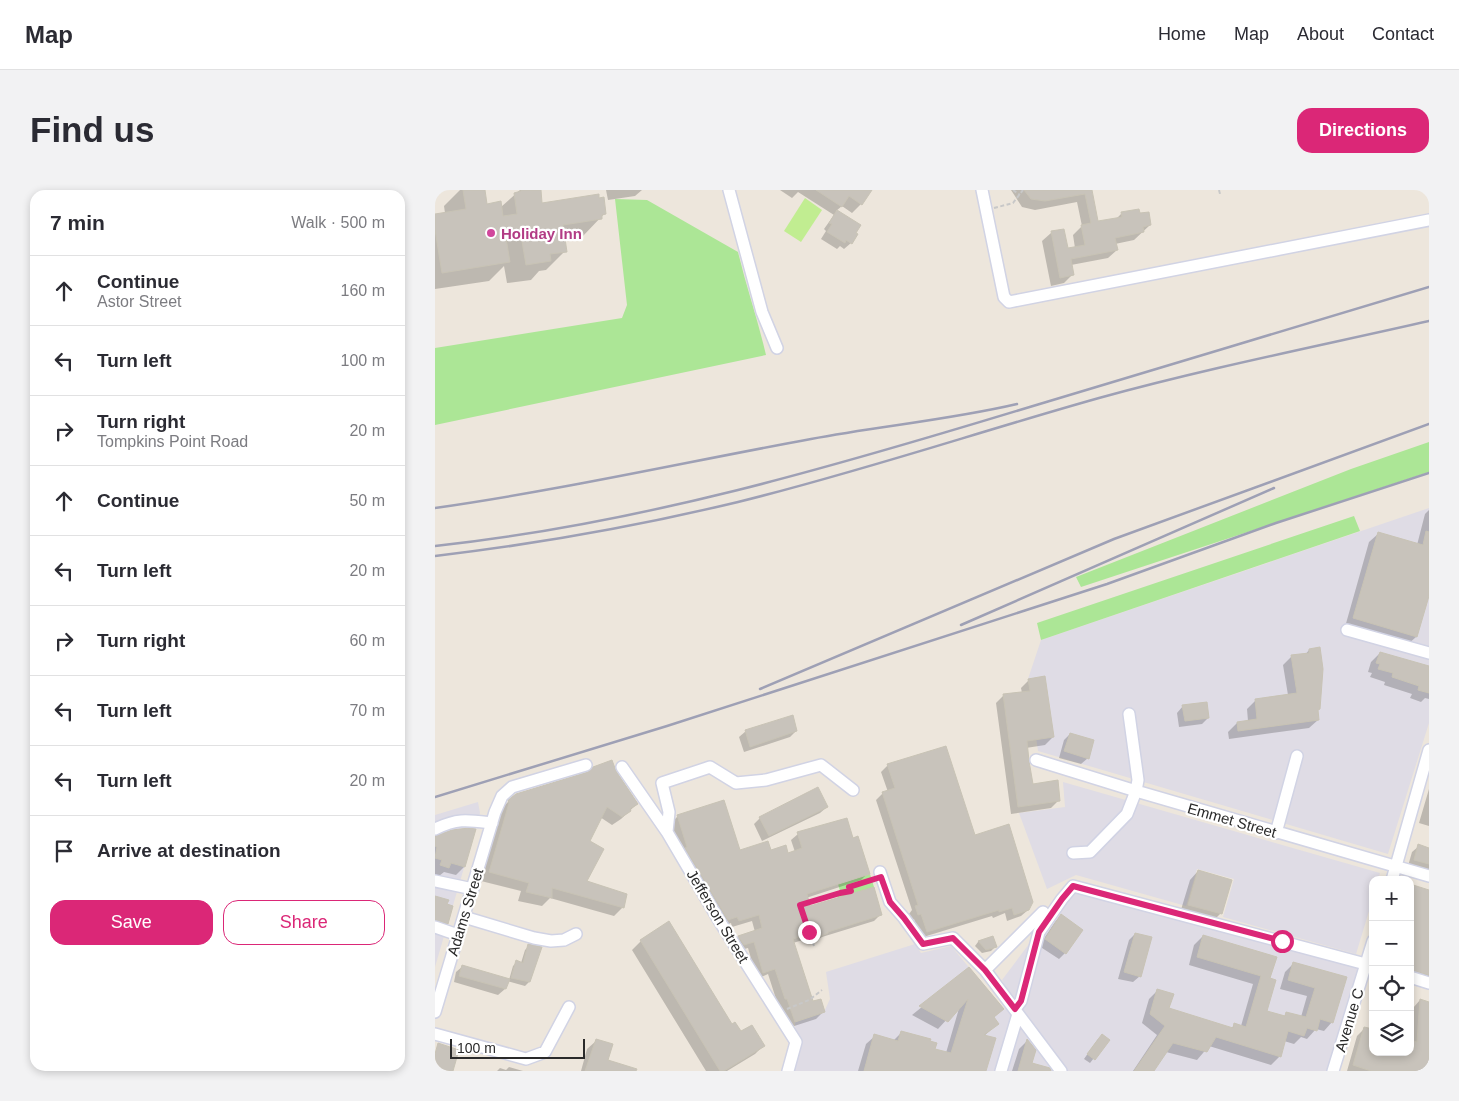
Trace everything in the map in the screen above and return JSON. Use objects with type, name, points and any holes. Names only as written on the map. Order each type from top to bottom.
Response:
[{"type":"street","points":[[729,190],[762,312],[777,348]]},
{"type":"street","points":[[982,190],[1004,297],[1009,302],[1429,220]]},
{"type":"street","points":[[1347,630],[1429,652]]},
{"type":"street","points":[[1073,853],[1090,852],[1127,814],[1138,780],[1129,714]]},
{"type":"street","points":[[1393,876],[1427,764],[1429,750]]},
{"type":"street","points":[[1276,833],[1297,756]]},
{"type":"street","name":"Emmet Street","points":[[1036,760],[1276,833],[1429,876]]},
{"type":"street","name":"Adams Street","points":[[435,1012],[493,818],[502,796],[512,787],[586,765]]},
{"type":"street","points":[[667,832],[669,812],[662,783],[710,767],[736,783],[766,780],[821,765],[853,790]]},
{"type":"street","name":"Jefferson Street","points":[[621,767],[667,832],[720,922],[796,1042],[788,1071]]},
{"type":"street","points":[[435,829],[452,821],[475,821],[493,818]]},
{"type":"street","points":[[881,875],[890,902],[923,944],[953,938],[985,970],[1061,1071]]},
{"type":"street","points":[[435,881],[473,889]]},
{"type":"street","points":[[1001,1071],[1039,932],[1073,886],[1369,965]]},
{"type":"street","points":[[985,970],[1043,912]]},
{"type":"street","points":[[464,917],[534,938],[551,941],[564,940],[576,934]]},
{"type":"street","points":[[435,927],[458,935]]},
{"type":"street","name":"Avenue C","points":[[1333,1071],[1369,965]]},
{"type":"street","points":[[1414,979],[1429,983]]},
{"type":"street","points":[[435,1034],[526,1059],[545,1052],[569,1007]]},
{"type":"path","points":[[1013,190],[1020,195]]},
{"type":"path","points":[[992,206],[994,208],[1013,204],[1023,190]]},
{"type":"path","points":[[1219,190],[1220,194]]},
{"type":"path","points":[[814,946],[800,905],[851,891],[849,887],[881,875]]},
{"type":"path","points":[[777,1013],[809,1000],[822,990]]},
{"type":"shaded area","points":[[1429,508],[1429,723],[1388,854],[1038,751],[1028,679],[1041,640]]},
{"type":"shaded area","points":[[1063,782],[1380,873],[1379,876],[1369,876],[1369,911],[1356,954],[1223,917],[1234,879],[1197,869],[1186,906],[1076,875],[1047,889],[1019,813],[1065,807]]},
{"type":"shaded area","points":[[478,802],[480,813],[435,967],[435,815]]},
{"type":"shaded area","points":[[1074,884],[1365,964],[1333,1071],[788,1071],[796,1042],[795,1022],[824,1012],[830,999],[826,972],[915,944],[921,953],[951,946],[1004,1009],[1018,1013],[1002,980]]},
{"type":"green space","points":[[805,198],[822,210],[801,242],[784,231]]},
{"type":"green space","points":[[615,199],[647,200],[738,252],[766,355],[435,425],[435,348],[622,318],[627,305]]},
{"type":"green space","points":[[1429,442],[1429,472],[1081,587],[1076,577],[1351,469]]},
{"type":"green space","points":[[1354,516],[1360,531],[1041,640],[1037,623]]},
{"type":"green space","points":[[870,874],[874,887],[838,898],[836,892],[840,891],[838,884]]},
{"type":"building","name":"Holiday Inn","points":[[463,190],[485,190],[487,204],[501,201],[503,216],[517,214],[514,193],[521,190],[541,190],[542,203],[599,194],[599,198],[604,197],[606,214],[602,215],[602,219],[563,225],[567,252],[550,254],[551,261],[526,265],[521,235],[506,238],[510,262],[442,273],[435,230],[435,214],[466,209]]},
{"type":"building","points":[[816,190],[872,190],[862,205],[849,196],[842,207]]},
{"type":"building","points":[[1024,190],[1092,190],[1098,221],[1122,217],[1121,212],[1139,209],[1140,213],[1149,212],[1151,225],[1143,227],[1144,232],[1115,238],[1118,250],[1071,259],[1074,275],[1060,278],[1051,231],[1064,229],[1068,248],[1085,245],[1081,225],[1091,223],[1085,194],[1045,201],[1031,199]]},
{"type":"building","points":[[837,210],[861,225],[852,244],[846,240],[845,243],[827,232],[832,224],[829,223]]},
{"type":"building","points":[[1426,531],[1429,532],[1429,596],[1417,637],[1353,618],[1378,532],[1423,545]]},
{"type":"building","points":[[1320,647],[1323,669],[1320,709],[1318,710],[1319,720],[1238,731],[1237,722],[1257,719],[1255,699],[1297,693],[1291,655],[1309,653],[1309,649]]},
{"type":"building","points":[[1380,652],[1429,666],[1429,693],[1418,690],[1419,686],[1392,677],[1393,673],[1378,669],[1380,664],[1376,663]]},
{"type":"building","points":[[1045,676],[1054,737],[1027,741],[1029,761],[1033,784],[1058,780],[1060,801],[1018,807],[1003,694],[1030,691],[1028,679]]},
{"type":"building","points":[[1207,702],[1209,718],[1185,721],[1182,705]]},
{"type":"building","points":[[793,715],[797,731],[750,747],[745,730]]},
{"type":"building","points":[[1070,733],[1094,740],[1089,759],[1064,751]]},
{"type":"building","points":[[946,746],[975,835],[1009,824],[1033,902],[1029,910],[1014,915],[1012,908],[999,912],[999,910],[927,932],[921,914],[918,915],[915,906],[918,905],[882,792],[895,788],[887,764]]},
{"type":"building","points":[[612,760],[616,771],[638,804],[622,817],[607,807],[590,841],[604,849],[587,881],[627,894],[624,908],[552,888],[552,898],[526,892],[529,883],[489,872],[509,803],[508,800],[516,794],[588,772],[593,767]]},
{"type":"building","points":[[818,787],[828,807],[769,836],[759,817]]},
{"type":"building","points":[[724,800],[740,850],[768,841],[771,850],[786,845],[788,853],[802,848],[797,832],[847,818],[853,838],[858,836],[870,874],[807,894],[810,906],[874,887],[882,915],[828,932],[819,937],[819,935],[814,936],[812,933],[793,939],[813,1001],[821,999],[825,1012],[795,1022],[775,969],[763,973],[754,942],[744,945],[738,936],[762,928],[759,915],[739,921],[737,917],[728,920],[685,848],[687,847],[677,815]]},
{"type":"building","points":[[476,829],[465,867],[451,863],[449,868],[440,865],[442,860],[435,858],[437,847],[435,846],[435,836],[452,830]]},
{"type":"building","points":[[1418,844],[1429,848],[1429,864],[1414,860]]},
{"type":"building","points":[[1198,870],[1232,880],[1222,914],[1188,905]]},
{"type":"building","points":[[1414,885],[1429,890],[1429,975],[1414,971]]},
{"type":"building","points":[[435,896],[449,900],[447,904],[453,906],[448,924],[435,920]]},
{"type":"building","points":[[1061,914],[1083,930],[1066,954],[1045,939]]},
{"type":"building","points":[[669,921],[732,1024],[735,1022],[741,1031],[752,1025],[765,1046],[724,1071],[720,1071],[640,940]]},
{"type":"building","points":[[1135,933],[1152,937],[1141,977],[1124,972]]},
{"type":"building","points":[[1203,935],[1277,957],[1270,978],[1276,980],[1267,1011],[1285,1016],[1286,1012],[1306,1017],[1315,988],[1288,980],[1293,962],[1347,977],[1333,1023],[1320,1019],[1317,1031],[1307,1028],[1304,1036],[1288,1031],[1281,1057],[1216,1037],[1207,1052],[1173,1043],[1154,1071],[1134,1071],[1165,1026],[1150,1014],[1157,989],[1174,994],[1169,1008],[1233,1028],[1234,1023],[1246,1027],[1261,976],[1197,957]]},
{"type":"building","points":[[993,936],[997,947],[986,950],[978,941]]},
{"type":"building","points":[[528,944],[542,947],[530,982],[511,978],[516,960],[523,963]]},
{"type":"building","points":[[462,965],[510,979],[506,989],[459,976]]},
{"type":"building","points":[[969,967],[1004,1009],[994,1017],[999,1024],[984,1035],[996,1038],[986,1071],[864,1071],[874,1034],[898,1041],[901,1031],[931,1039],[930,1041],[937,1043],[935,1049],[951,1053],[968,999],[948,1022],[919,1006]]},
{"type":"building","points":[[1420,999],[1429,1002],[1429,1071],[1371,1071],[1353,1065],[1364,1027],[1369,1028],[1369,1056],[1414,1056],[1414,1041],[1417,1042]]},
{"type":"building","points":[[1102,1034],[1110,1040],[1095,1060],[1087,1054]]},
{"type":"building","points":[[596,1039],[613,1044],[608,1060],[637,1069],[636,1071],[585,1071]]},
{"type":"building","points":[[1027,1039],[1036,1050],[1032,1063],[1050,1068],[1051,1071],[1018,1071]]},
{"type":"building","points":[[438,1043],[459,1050],[453,1071],[435,1071],[435,1054]]},
{"type":"railway","points":[[435,546],[587,523],[662,508],[811,471],[1429,287]]},
{"type":"railway","points":[[435,556],[587,534],[738,502],[829,478],[1140,387],[1429,321]]},
{"type":"railway","points":[[435,508],[576,484],[837,434],[991,410],[1017,404]]},
{"type":"railway","points":[[760,689],[1114,539],[1429,424]]},
{"type":"railway","points":[[435,797],[667,726],[1107,584],[1276,523],[1429,473]]},
{"type":"railway","points":[[961,625],[1274,488]]},
{"type":"place","name":"Holiday Inn","points":[[491,233]]},
{"type":"route","points":[[809,932],[800,905],[851,891],[849,887],[881,877],[890,902],[923,944],[953,938],[985,970],[1015,1009],[1021,1001],[1039,932],[1073,886],[1282,941]]}]
